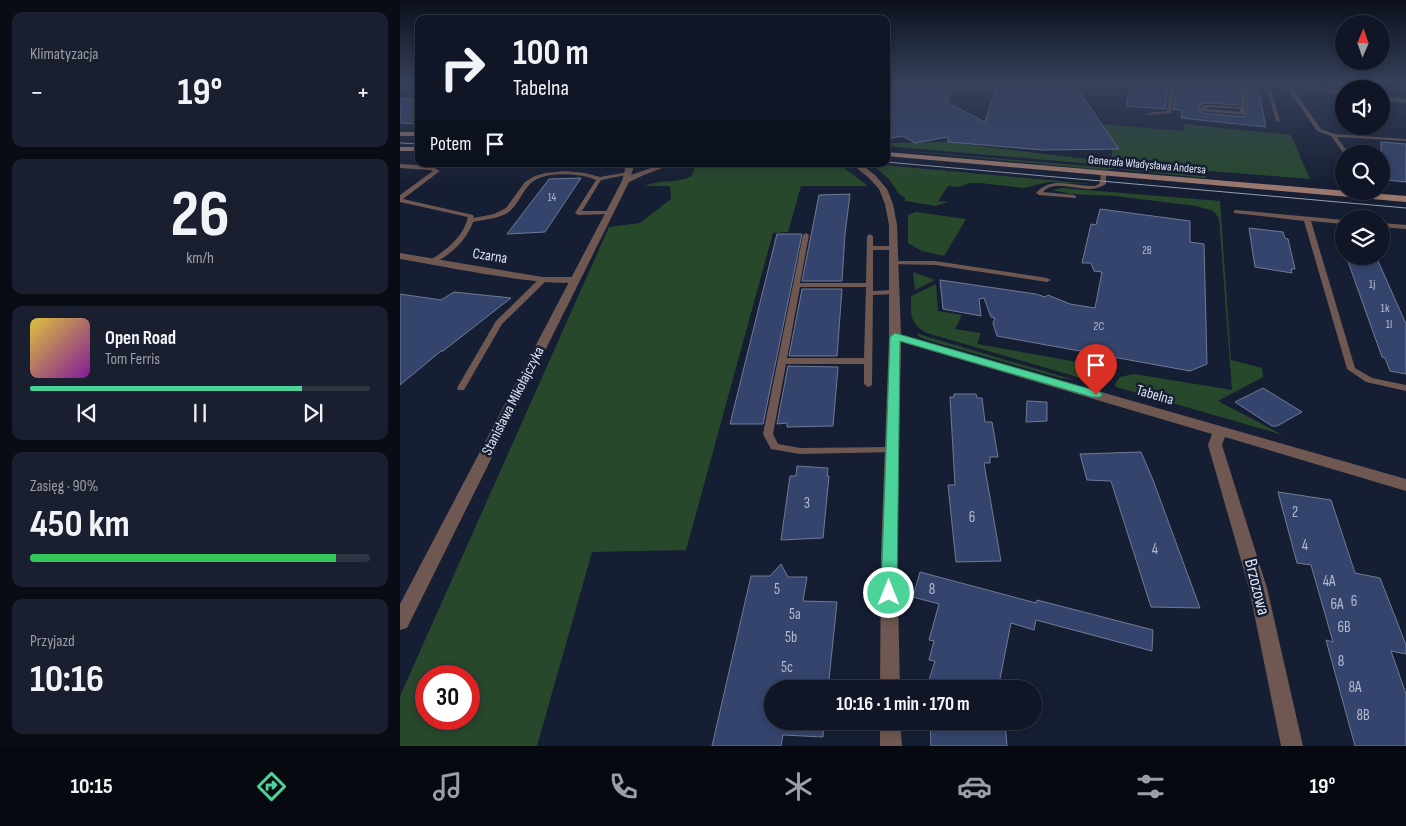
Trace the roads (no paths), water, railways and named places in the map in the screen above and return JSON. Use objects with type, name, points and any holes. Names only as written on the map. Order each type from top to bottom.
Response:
[{"type":"main road","points":[[400,134],[415,134]]},
{"type":"main road","points":[[400,149],[415,150]]},
{"type":"main road","name":"Generała Władysława Andersa","points":[[890,154],[1406,199]]},
{"type":"street","points":[[627,167],[627,177],[660,167]]},
{"type":"street","points":[[860,167],[876,179],[891,209],[895,337],[889,554],[890,680]]},
{"type":"street","name":"Stanisława Mikołajczyka","points":[[400,622],[627,177]]},
{"type":"street","name":"Czarna","points":[[400,256],[543,280],[575,280]]},
{"type":"street","name":"Tabelna","points":[[895,337],[1406,484]]},
{"type":"street","name":"Brzozowa","points":[[1220,431],[1215,445],[1258,588],[1292,746]]},
{"type":"street","points":[[890,730],[891,746]]},
{"type":"lane","points":[[1311,118],[1319,130],[1334,135],[1406,140]]},
{"type":"lane","points":[[1334,135],[1341,145]]},
{"type":"lane","points":[[400,166],[415,167]]},
{"type":"lane","points":[[400,199],[437,171],[431,168],[416,167]]},
{"type":"lane","points":[[1074,197],[1039,193],[1045,186],[1054,184],[1092,188],[1100,186],[1103,184],[1103,173]]},
{"type":"lane","points":[[470,221],[507,211],[532,179],[538,176],[584,174],[599,179],[627,177]]},
{"type":"lane","points":[[599,179],[578,213],[610,212]]},
{"type":"lane","points":[[400,199],[471,216],[470,221],[455,245],[431,262]]},
{"type":"lane","points":[[1236,212],[1335,221]]},
{"type":"lane","points":[[1307,219],[1351,369],[1369,380],[1406,388]]},
{"type":"lane","points":[[1390,226],[1406,227]]},
{"type":"lane","points":[[806,235],[768,434],[775,447],[800,451],[892,450]]},
{"type":"lane","points":[[868,384],[870,236]]},
{"type":"lane","points":[[870,248],[893,248]]},
{"type":"lane","points":[[893,263],[935,263],[1047,280]]},
{"type":"lane","points":[[460,388],[499,323],[543,280]]},
{"type":"lane","points":[[797,285],[894,292]]},
{"type":"lane","points":[[783,361],[869,361]]},
{"type":"tram line","points":[[400,143],[415,144]]},
{"type":"tram line","points":[[890,162],[1406,208]]}]
